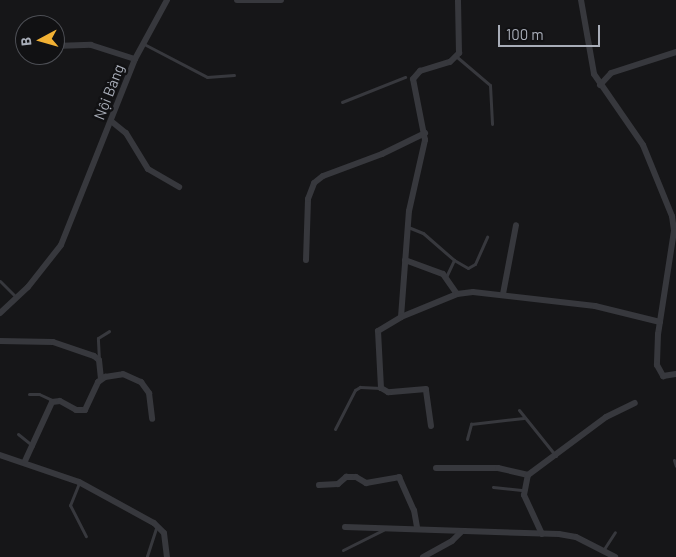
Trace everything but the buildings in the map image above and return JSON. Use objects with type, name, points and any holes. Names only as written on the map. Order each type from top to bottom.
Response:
[{"type":"street","name":"Nội Bàng","points":[[0,313],[17,298],[61,245],[82,197],[135,59],[167,0]]},
{"type":"street","points":[[237,0],[281,0]]},
{"type":"street","points":[[401,317],[407,226],[410,204],[424,152],[425,133],[412,76],[457,57],[461,46],[458,0]]},
{"type":"street","points":[[581,0],[589,58],[600,85],[643,145],[672,216],[674,231],[660,322],[658,370],[665,376],[676,374]]},
{"type":"street","points":[[65,46],[91,45],[135,59]]},
{"type":"street","points":[[600,85],[611,74],[676,52]]},
{"type":"street","points":[[111,121],[126,133],[148,169],[179,187]]},
{"type":"street","points":[[306,260],[308,199],[314,183],[322,176],[382,154],[425,133]]},
{"type":"street","points":[[503,294],[516,225]]},
{"type":"street","points":[[405,260],[446,277],[457,294]]},
{"type":"street","points":[[431,426],[426,388],[386,392],[380,385],[378,331],[401,317],[457,294],[503,294],[595,306],[660,322]]},
{"type":"street","points":[[0,341],[53,342],[99,360],[101,378],[85,410],[78,411],[60,400],[54,401],[25,461]]},
{"type":"street","points":[[101,378],[123,374],[141,382],[149,393],[152,420]]},
{"type":"street","points":[[542,534],[524,490],[528,475],[606,417],[635,403]]},
{"type":"street","points":[[0,455],[25,461],[79,482],[157,525],[165,537],[167,557]]},
{"type":"street","points":[[436,468],[498,468],[528,475]]},
{"type":"street","points":[[319,485],[338,484],[346,477],[356,477],[366,483],[399,477],[414,510],[416,527]]},
{"type":"street","points":[[345,527],[416,527],[461,532],[571,536],[604,549],[615,557]]},
{"type":"street","points":[[422,557],[452,541],[461,532]]},
{"type":"lane","points":[[143,43],[207,77],[234,75]]},
{"type":"lane","points":[[457,57],[488,82],[492,124]]},
{"type":"lane","points":[[342,102],[405,77]]},
{"type":"lane","points":[[407,226],[423,233],[465,267],[473,266],[488,237]]},
{"type":"lane","points":[[446,277],[454,260]]},
{"type":"lane","points":[[0,281],[17,298]]},
{"type":"lane","points":[[99,360],[98,338],[109,331]]},
{"type":"lane","points":[[335,429],[355,390],[360,387],[380,385]]},
{"type":"lane","points":[[29,394],[39,394],[54,401]]},
{"type":"lane","points":[[519,410],[556,456]]},
{"type":"lane","points":[[467,439],[471,424],[524,418]]},
{"type":"lane","points":[[18,434],[33,446]]},
{"type":"lane","points":[[674,460],[676,466]]},
{"type":"lane","points":[[79,482],[70,505],[86,536]]},
{"type":"lane","points":[[493,487],[524,490]]},
{"type":"lane","points":[[147,556],[157,525]]},
{"type":"lane","points":[[343,550],[387,528]]},
{"type":"lane","points":[[604,549],[614,532]]}]
